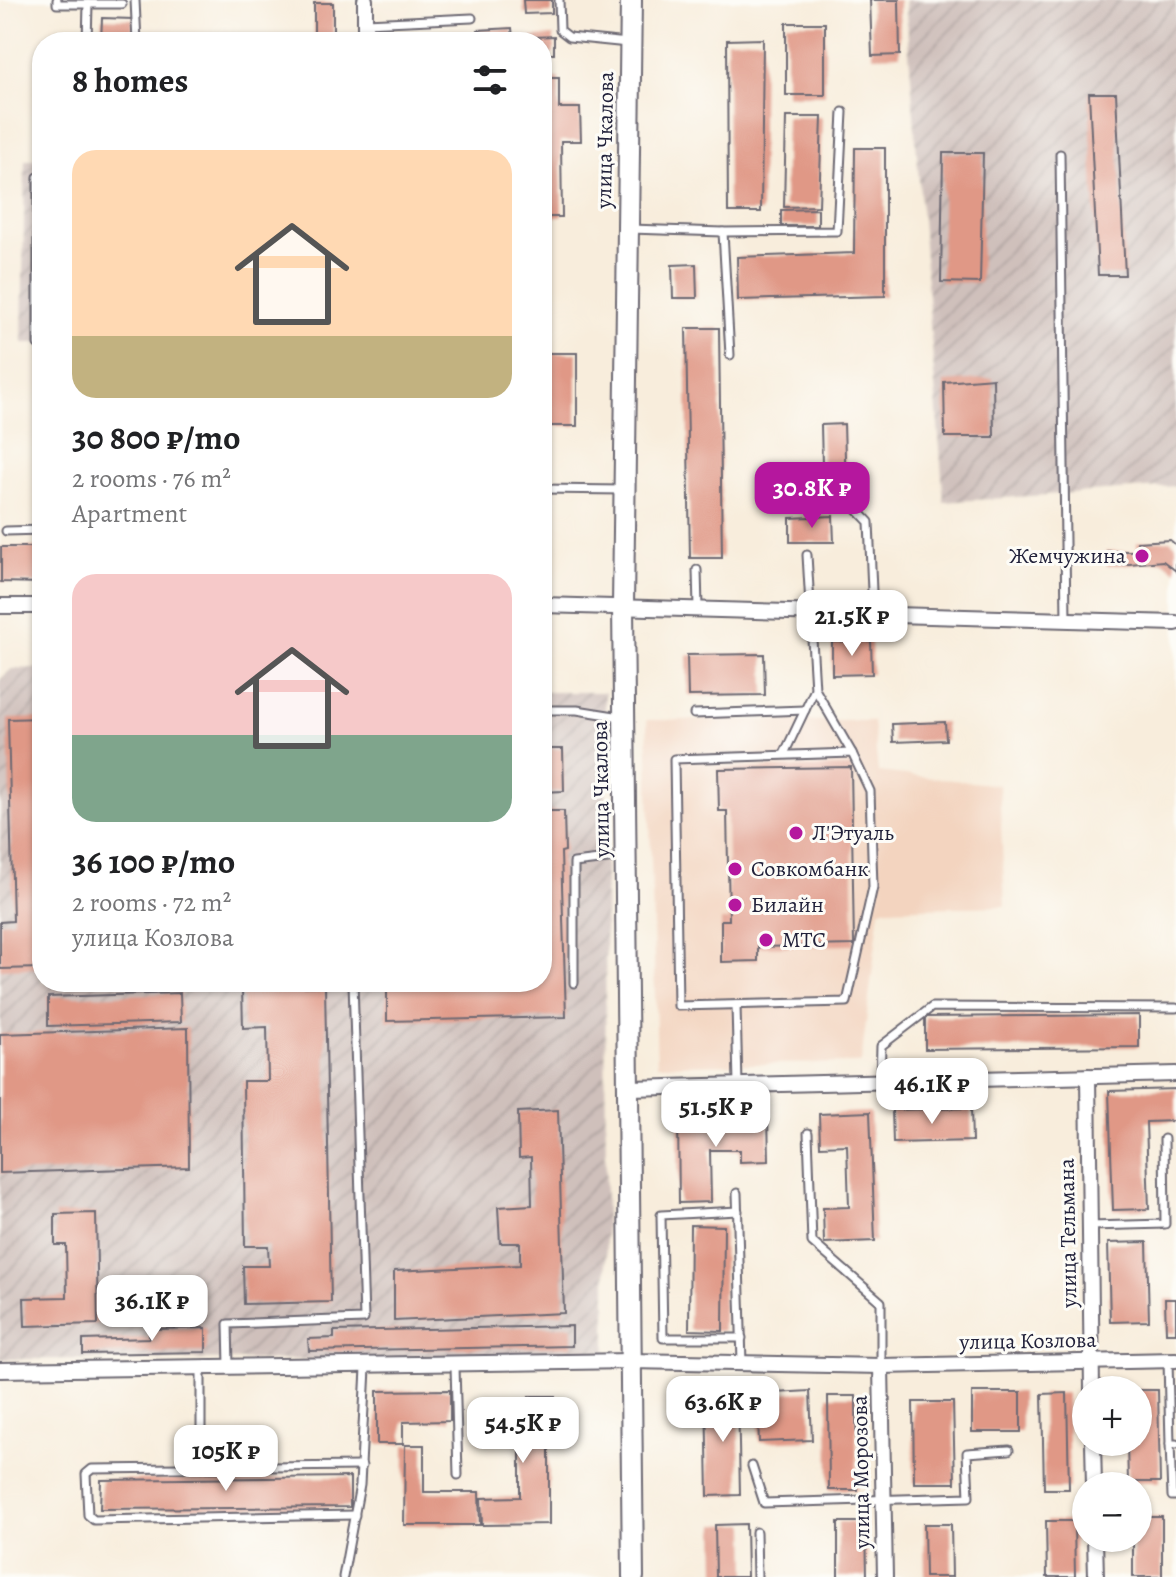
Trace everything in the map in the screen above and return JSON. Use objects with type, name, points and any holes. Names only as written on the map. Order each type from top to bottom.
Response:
[{"type":"street","points":[[365,0],[365,32]]},
{"type":"street","name":"улица Чкалова","points":[[631,0],[623,606],[633,1577]]},
{"type":"street","points":[[552,605],[1176,623]]},
{"type":"street","points":[[0,606],[32,606]]},
{"type":"street","points":[[630,1088],[1176,1074]]},
{"type":"street","name":"улица Тельмана","points":[[1088,1076],[1092,1376]]},
{"type":"street","name":"улица Козлова","points":[[366,1368],[631,1361],[881,1366],[1172,1360]]},
{"type":"street","name":"улица Морозова","points":[[881,1366],[885,1577]]},
{"type":"street","points":[[0,1370],[366,1368]]},
{"type":"street","points":[[1095,1552],[1096,1577]]},
{"type":"lane","points":[[57,0],[57,4],[122,4]]},
{"type":"lane","points":[[135,0],[137,32]]},
{"type":"lane","points":[[559,0],[560,30],[569,37],[630,43]]},
{"type":"lane","points":[[87,32],[88,4]]},
{"type":"lane","points":[[365,23],[472,18]]},
{"type":"lane","points":[[628,229],[837,231],[843,112]]},
{"type":"lane","points":[[1060,154],[1066,620]]},
{"type":"lane","points":[[723,232],[730,355]]},
{"type":"lane","points":[[552,489],[625,490]]},
{"type":"lane","points":[[848,500],[869,522],[873,614]]},
{"type":"lane","points":[[6,531],[32,530]]},
{"type":"lane","points":[[807,555],[815,689],[852,753],[870,791],[873,887],[847,1002],[678,1006],[674,759],[852,753]]},
{"type":"lane","points":[[697,570],[698,608]]},
{"type":"lane","points":[[784,754],[815,689]]},
{"type":"lane","points":[[552,710],[577,710],[624,717]]},
{"type":"lane","points":[[694,714],[805,710]]},
{"type":"lane","points":[[574,983],[574,863],[626,857]]},
{"type":"lane","points":[[229,1369],[228,1324],[364,1319],[353,992]]},
{"type":"lane","points":[[736,1005],[738,1085]]},
{"type":"lane","points":[[880,1082],[881,1046],[932,1007],[1176,1008]]},
{"type":"lane","points":[[808,1133],[812,1242],[881,1302],[881,1366]]},
{"type":"lane","points":[[1090,1226],[1165,1224],[1164,1139]]},
{"type":"lane","points":[[737,1193],[742,1363]]},
{"type":"lane","points":[[738,1211],[661,1215],[663,1338],[742,1338]]},
{"type":"lane","points":[[1172,1360],[1172,1496],[1176,1496]]},
{"type":"lane","points":[[455,1366],[458,1475]]},
{"type":"lane","points":[[343,1577],[362,1466],[366,1368]]},
{"type":"lane","points":[[201,1369],[201,1468]]},
{"type":"lane","points":[[752,1466],[764,1503],[969,1497],[967,1453],[1009,1450]]},
{"type":"lane","points":[[355,1515],[94,1520],[88,1515],[88,1471],[362,1466]]},
{"type":"lane","points":[[756,1532],[757,1577]]},
{"type":"shaded area","points":[[905,0],[1176,0],[1176,486],[944,502]]},
{"type":"shaded area","points":[[25,160],[32,160],[32,343],[22,343]]},
{"type":"shaded area","points":[[32,668],[32,992],[552,992],[552,692],[605,692],[606,1355],[270,1360],[0,1359],[0,680],[12,669]]},
{"type":"shaded area","points":[[647,720],[873,721],[878,772],[999,785],[1005,906],[880,909],[861,1063],[657,1065]]},
{"type":"building","points":[[523,0],[552,0],[552,13],[524,14]]},
{"type":"building","points":[[870,0],[899,0],[900,55],[872,56]]},
{"type":"building","points":[[314,3],[333,3],[333,32],[314,32]]},
{"type":"building","points":[[102,18],[133,19],[133,32],[101,32]]},
{"type":"building","points":[[786,23],[825,23],[825,95],[786,95]]},
{"type":"building","points":[[512,28],[512,32],[478,32]]},
{"type":"building","points":[[763,39],[761,212],[728,212],[727,40]]},
{"type":"building","points":[[552,78],[559,78],[559,108],[580,108],[581,141],[561,141],[562,217],[552,217]]},
{"type":"building","points":[[1089,93],[1116,93],[1125,275],[1098,275]]},
{"type":"building","points":[[786,117],[822,117],[819,206],[784,207]]},
{"type":"building","points":[[855,148],[885,148],[885,296],[738,300],[737,257],[854,253]]},
{"type":"building","points":[[943,153],[983,153],[980,283],[941,282]]},
{"type":"building","points":[[818,209],[818,226],[781,226],[781,210]]},
{"type":"building","points":[[696,264],[697,298],[673,298],[672,265]]},
{"type":"building","points":[[686,328],[719,328],[722,558],[690,558]]},
{"type":"building","points":[[552,353],[577,353],[577,426],[552,426]]},
{"type":"building","points":[[993,378],[994,437],[945,437],[944,382]]},
{"type":"building","points":[[844,424],[846,491],[834,491],[834,506],[823,506],[821,425]]},
{"type":"building","points":[[833,516],[834,542],[790,542],[790,518]]},
{"type":"building","name":"Жемчужина","points":[[1170,540],[1176,545],[1176,571],[1163,561],[1107,566],[1107,551],[1138,551],[1137,542]]},
{"type":"building","points":[[1,547],[32,547],[32,583],[1,582]]},
{"type":"building","points":[[871,641],[872,674],[832,675],[832,642]]},
{"type":"building","points":[[764,654],[765,695],[688,696],[687,655]]},
{"type":"building","points":[[32,718],[32,968],[0,969],[0,922],[13,921],[8,719]]},
{"type":"building","points":[[945,722],[946,740],[893,742],[892,724]]},
{"type":"building","points":[[552,749],[563,749],[564,791],[552,792]]},
{"type":"building","points":[[851,767],[854,945],[758,947],[758,961],[721,962],[721,920],[729,920],[727,811],[719,811],[718,769]]},
{"type":"building","points":[[552,811],[564,811],[565,851],[561,852],[566,1017],[387,1021],[387,992],[552,992]]},
{"type":"building","points":[[242,992],[325,992],[331,1302],[244,1304],[243,1266],[269,1266],[268,1246],[245,1246],[243,1081],[268,1081],[267,1027],[243,1028]]},
{"type":"building","points":[[180,993],[181,1022],[48,1026],[48,997]]},
{"type":"building","points":[[1139,1015],[1139,1047],[925,1049],[925,1017]]},
{"type":"building","points":[[188,1028],[189,1167],[0,1173],[0,1034]]},
{"type":"building","points":[[1176,1089],[1176,1121],[1146,1122],[1149,1209],[1113,1210],[1109,1091]]},
{"type":"building","points":[[971,1108],[972,1141],[893,1143],[892,1110]]},
{"type":"building","points":[[558,1110],[564,1313],[394,1321],[394,1271],[520,1265],[520,1243],[500,1243],[498,1207],[532,1205],[531,1157],[519,1158],[518,1112]]},
{"type":"building","points":[[870,1112],[875,1241],[824,1243],[823,1208],[849,1207],[847,1145],[820,1146],[819,1114]]},
{"type":"building","points":[[768,1115],[769,1161],[740,1162],[740,1150],[710,1150],[711,1202],[679,1203],[678,1117]]},
{"type":"building","points":[[96,1213],[98,1324],[25,1326],[24,1298],[67,1297],[66,1245],[55,1245],[55,1214]]},
{"type":"building","points":[[690,1225],[724,1226],[723,1331],[689,1330]]},
{"type":"building","points":[[1147,1242],[1149,1321],[1110,1322],[1108,1243]]},
{"type":"building","points":[[1165,1299],[1176,1299],[1176,1333],[1166,1333]]},
{"type":"building","points":[[572,1326],[572,1346],[309,1351],[308,1339],[334,1338],[334,1331]]},
{"type":"building","points":[[206,1328],[206,1352],[83,1354],[83,1340],[149,1338],[149,1329]]},
{"type":"building","points":[[450,1390],[450,1421],[403,1422],[403,1444],[377,1444],[377,1391]]},
{"type":"building","points":[[1152,1390],[1158,1390],[1160,1482],[1152,1482],[1152,1472],[1128,1472],[1127,1456],[1152,1456]]},
{"type":"building","points":[[810,1391],[812,1440],[759,1442],[757,1394]]},
{"type":"building","points":[[738,1392],[740,1495],[708,1496],[706,1393]]},
{"type":"building","points":[[972,1392],[1021,1392],[1021,1432],[972,1432]]},
{"type":"building","points":[[1067,1393],[1069,1489],[1044,1489],[1042,1394]]},
{"type":"building","points":[[529,1396],[555,1396],[555,1419],[549,1419],[549,1524],[482,1525],[481,1498],[520,1497],[520,1442],[479,1442],[478,1419],[529,1418]]},
{"type":"building","points":[[828,1396],[856,1396],[857,1490],[829,1490]]},
{"type":"building","points":[[913,1402],[953,1402],[955,1483],[914,1483]]},
{"type":"building","points":[[405,1445],[424,1445],[424,1492],[479,1492],[480,1525],[404,1525]]},
{"type":"building","points":[[350,1477],[350,1507],[100,1509],[101,1480]]},
{"type":"building","points":[[1152,1517],[1162,1517],[1162,1577],[1133,1577],[1133,1552],[1152,1552]]},
{"type":"building","points":[[1046,1521],[1072,1521],[1075,1577],[1047,1577]]},
{"type":"building","points":[[838,1522],[866,1522],[867,1577],[838,1577]]},
{"type":"building","points":[[746,1524],[747,1577],[716,1577],[715,1525]]},
{"type":"building","points":[[924,1524],[951,1524],[952,1577],[925,1577]]},
{"type":"place","name":"Жемчужина","points":[[1142,556]]},
{"type":"place","name":"Л'Этуаль","points":[[796,833]]},
{"type":"place","name":"Совкомбанк","points":[[735,869]]},
{"type":"place","name":"Билайн","points":[[735,905]]},
{"type":"place","name":"МТС","points":[[766,940]]}]
